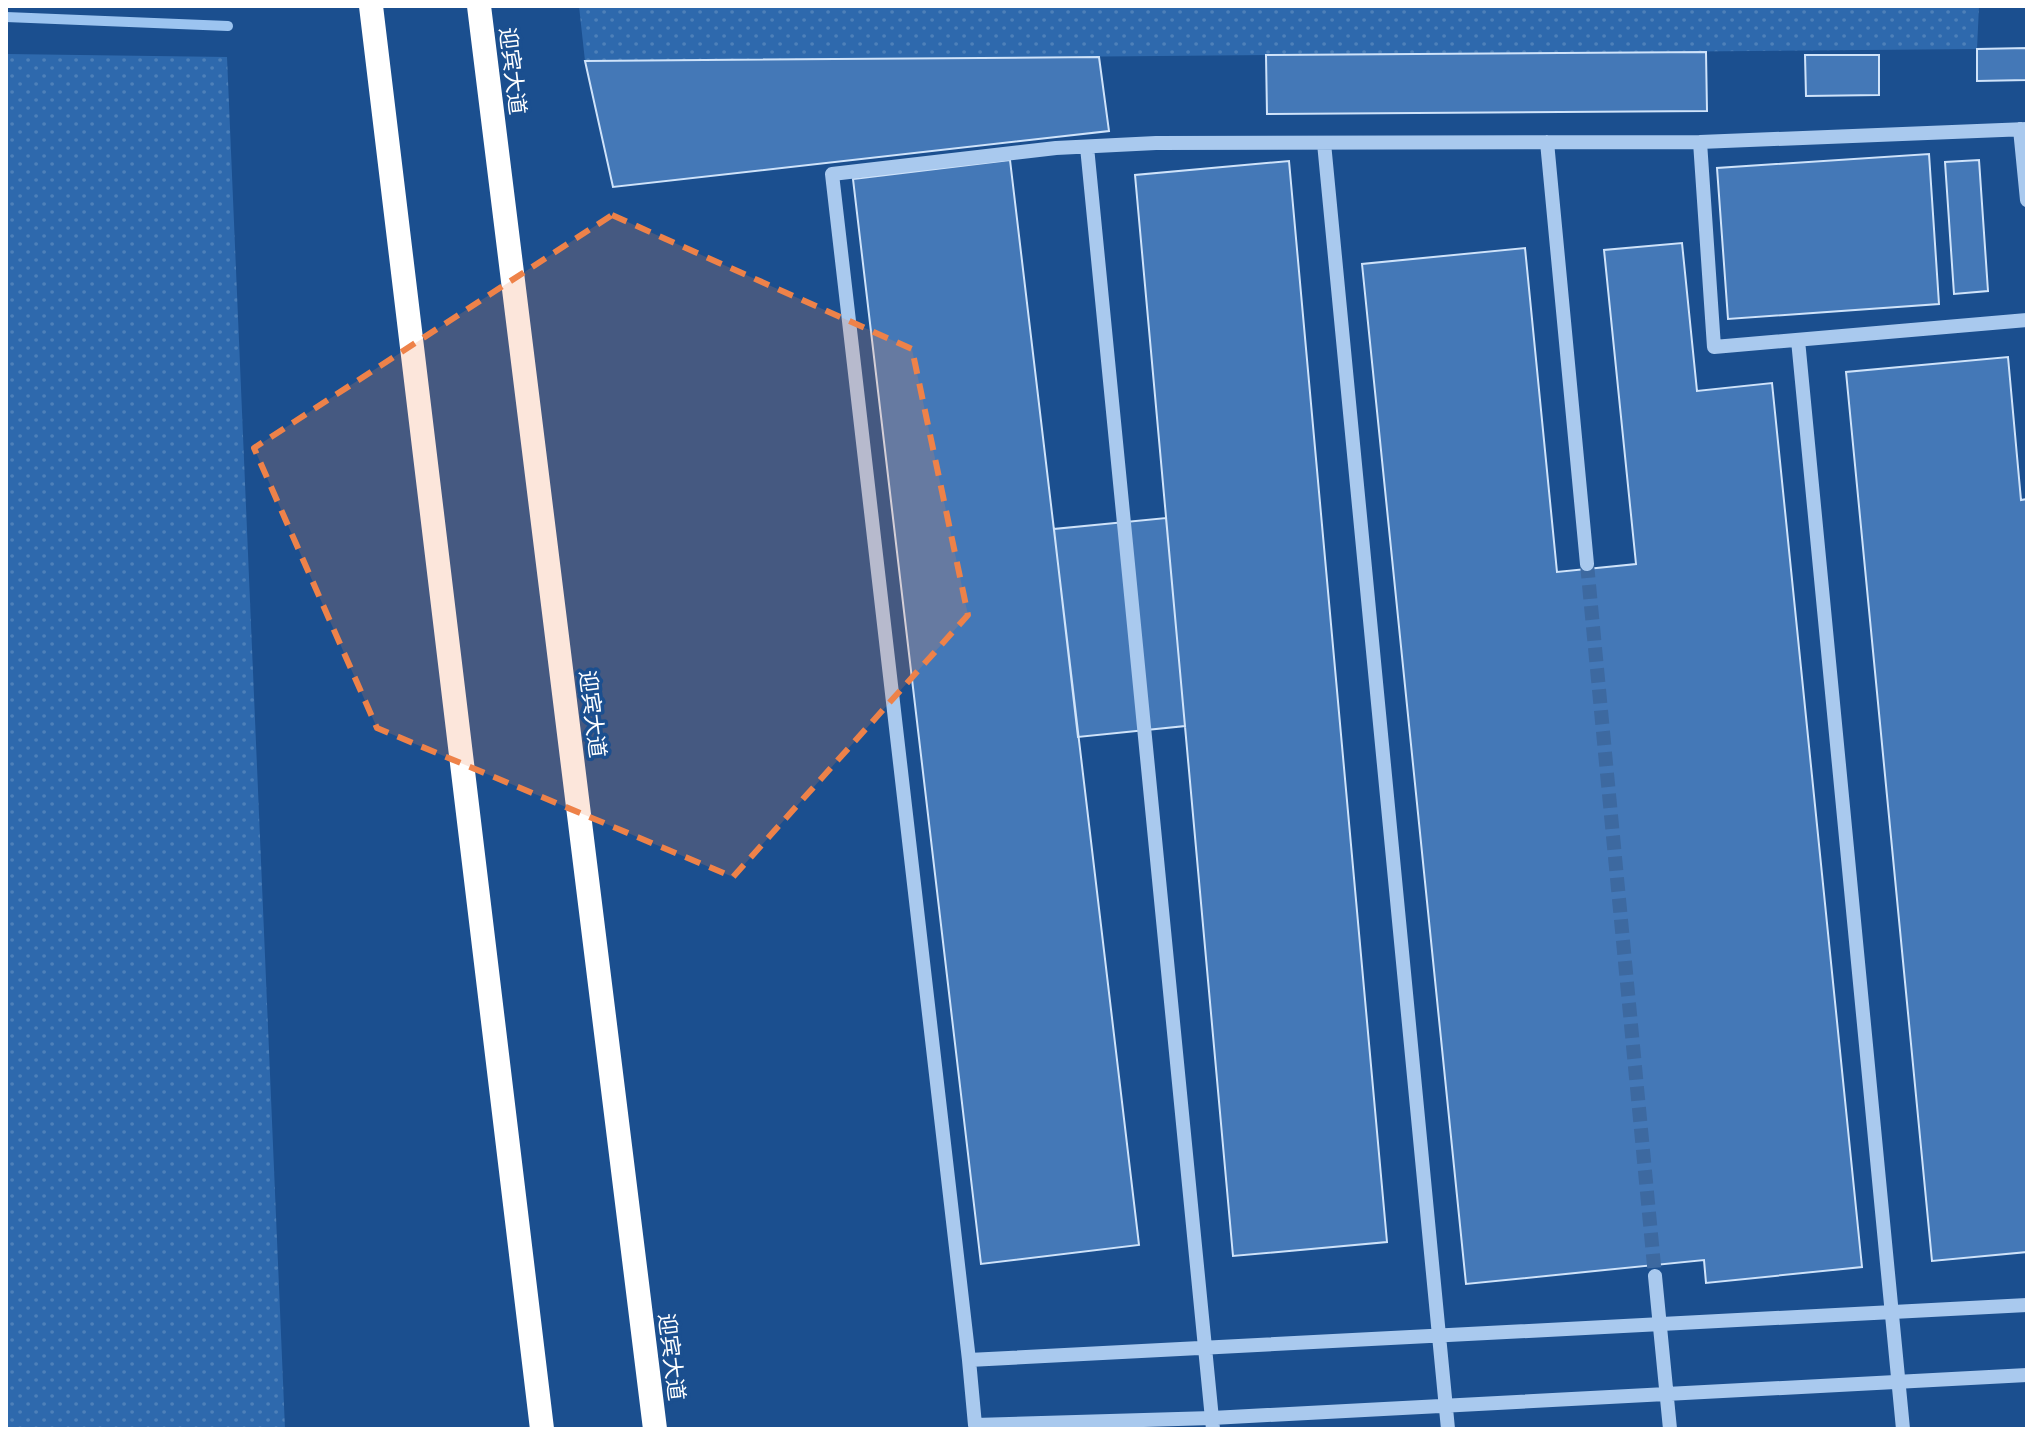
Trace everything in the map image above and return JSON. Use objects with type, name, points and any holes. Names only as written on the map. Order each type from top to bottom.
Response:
[{"type":"highway","points":[[371,6],[542,1429]]},
{"type":"highway","name":"迎宾大道","points":[[479,6],[655,1429]]},
{"type":"lane","points":[[2027,200],[2024,129],[1700,142],[1156,143],[1056,148],[832,174],[975,1425],[1212,1423],[1446,1405],[2027,1375]]},
{"type":"lane","points":[[1547,142],[1587,564]]},
{"type":"lane","points":[[1700,142],[1714,347],[2027,320]]},
{"type":"lane","points":[[1324,143],[1448,1429]]},
{"type":"lane","points":[[1087,147],[1212,1423]]},
{"type":"lane","points":[[1798,340],[1903,1429]]},
{"type":"lane","points":[[1655,1276],[1670,1429]]},
{"type":"lane","points":[[969,1360],[2027,1305]]},
{"type":"highlighted area","points":[[612,215],[912,349],[968,615],[733,877],[377,728],[254,448]]},
{"type":"shaded area","points":[[579,6],[1979,6],[1977,49],[585,61]]},
{"type":"shaded area","points":[[6,54],[227,57],[285,1429],[6,1429]]},
{"type":"building","points":[[2027,48],[2027,80],[1977,81],[1977,49]]},
{"type":"building","points":[[1706,52],[1707,111],[1267,114],[1266,55]]},
{"type":"building","points":[[1805,55],[1879,55],[1879,95],[1806,96]]},
{"type":"building","points":[[1099,57],[1109,131],[613,187],[585,61]]},
{"type":"building","points":[[1929,154],[1939,304],[1728,319],[1717,168]]},
{"type":"building","points":[[1010,160],[1139,1245],[981,1264],[853,179]]},
{"type":"building","points":[[1979,160],[1988,291],[1954,294],[1945,162]]},
{"type":"building","points":[[1289,161],[1387,1242],[1233,1256],[1135,175]]},
{"type":"building","points":[[1682,243],[1697,391],[1772,383],[1862,1267],[1706,1283],[1704,1260],[1466,1284],[1362,264],[1525,248],[1557,572],[1636,564],[1604,250]]},
{"type":"building","points":[[2008,357],[2021,500],[2027,499],[2027,1252],[1932,1261],[1846,372]]},
{"type":"building","points":[[1166,518],[1185,726],[1078,737],[1054,529]]},
{"type":"waterway","points":[[6,17],[228,26]]},
{"type":"tunnel","points":[[1587,564],[1655,1276]]}]
